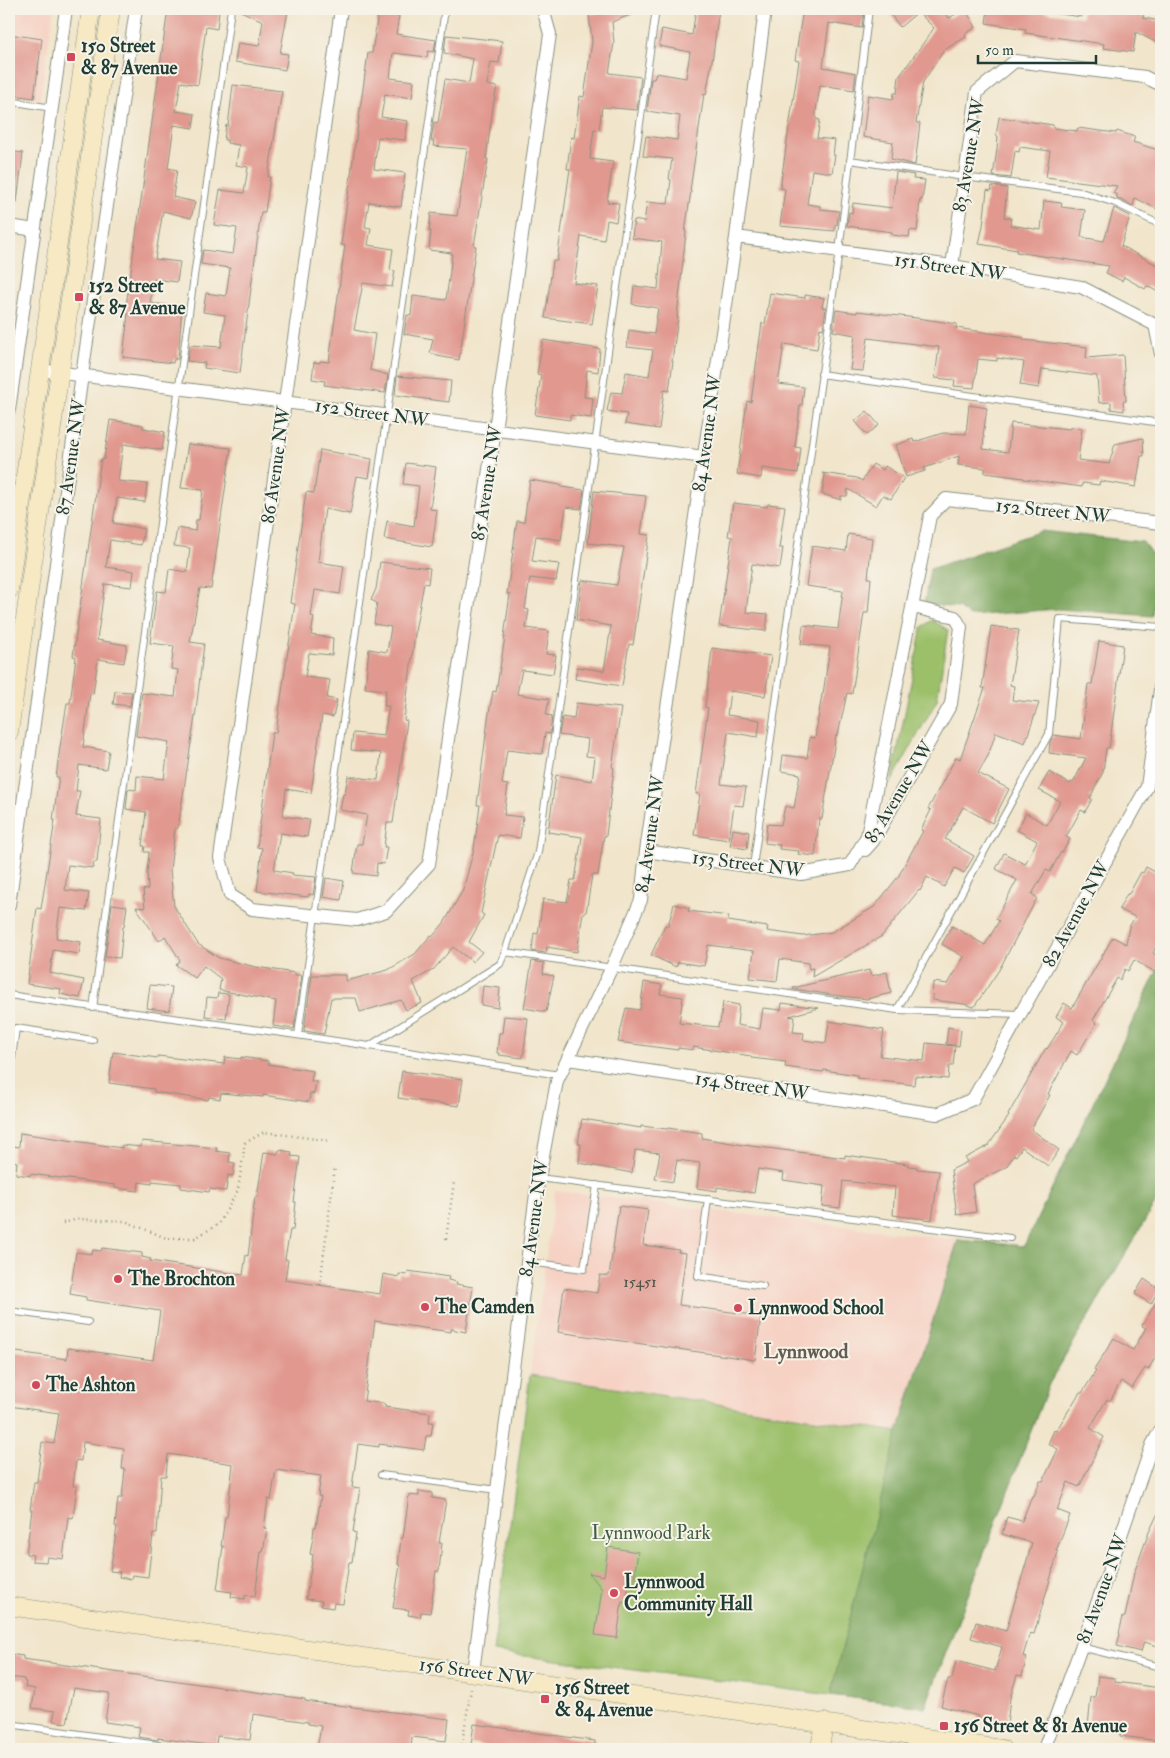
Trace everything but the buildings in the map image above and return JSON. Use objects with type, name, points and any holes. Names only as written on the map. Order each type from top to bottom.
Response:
[{"type":"main road","points":[[9,590],[91,9]]},
{"type":"main road","name":"87 Avenue NW","points":[[9,732],[111,9]]},
{"type":"main road","name":"156 Street NW","points":[[9,1606],[1002,1749]]},
{"type":"main road","points":[[820,1749],[824,1722]]},
{"type":"street","points":[[9,410],[11,375],[35,230],[66,9]]},
{"type":"street","name":"87 Avenue NW","points":[[9,905],[82,375],[136,9]]},
{"type":"street","name":"86 Avenue NW","points":[[316,915],[252,909],[230,895],[220,858],[340,9]]},
{"type":"street","name":"85 Avenue NW","points":[[316,915],[357,920],[386,911],[429,864],[495,430],[550,34],[543,9]]},
{"type":"street","name":"84 Avenue NW","points":[[473,1672],[539,1178],[557,1081],[612,967],[641,900],[646,851],[736,237],[765,9]]},
{"type":"street","name":"83 Avenue NW","points":[[952,266],[977,92],[1015,61],[1146,77],[1161,85]]},
{"type":"street","points":[[9,226],[35,230]]},
{"type":"street","name":"151 Street NW","points":[[736,237],[952,266],[1081,287],[1155,325],[1161,354]]},
{"type":"street","name":"152 Street NW","points":[[40,370],[704,457]]},
{"type":"street","name":"152 Street NW","points":[[946,499],[1161,523]]},
{"type":"street","name":"83 Avenue NW","points":[[850,865],[867,836],[930,516],[946,499]]},
{"type":"street","name":"83 Avenue NW","points":[[850,865],[873,841],[951,704],[961,627],[955,617],[913,607]]},
{"type":"street","name":"82 Avenue NW","points":[[937,1114],[973,1099],[1147,787],[1161,682]]},
{"type":"street","name":"153 Street NW","points":[[646,851],[802,874],[850,865]]},
{"type":"street","name":"154 Street NW","points":[[568,1059],[937,1114]]},
{"type":"street","name":"81 Avenue NW","points":[[1044,1749],[1152,1444],[1161,1429]]},
{"type":"lane","points":[[93,1008],[232,9]]},
{"type":"lane","points":[[298,1035],[445,9]]},
{"type":"lane","points":[[369,1046],[500,964],[506,952],[538,852],[656,9]]},
{"type":"lane","points":[[753,867],[839,251],[870,9]]},
{"type":"lane","points":[[9,101],[52,108]]},
{"type":"lane","points":[[850,160],[1082,192],[1115,203],[1161,225]]},
{"type":"lane","points":[[822,374],[1161,423]]},
{"type":"lane","points":[[897,1010],[1049,734],[1060,619],[1161,627]]},
{"type":"lane","points":[[506,952],[897,1010],[1021,1014]]},
{"type":"lane","points":[[9,995],[298,1035],[560,1075]]},
{"type":"lane","points":[[9,1080],[16,1028],[93,1040]]},
{"type":"lane","points":[[539,1178],[1010,1238]]},
{"type":"lane","points":[[528,1262],[584,1269],[597,1185]]},
{"type":"lane","points":[[708,1199],[698,1276],[764,1286]]},
{"type":"lane","points":[[9,1310],[88,1322]]},
{"type":"lane","points":[[381,1475],[498,1490]]},
{"type":"lane","points":[[1081,1647],[1161,1667]]},
{"type":"lane","points":[[9,1724],[186,1749]]},
{"type":"path","points":[[63,1223],[78,1218],[125,1221],[166,1238],[195,1238],[219,1224],[238,1190],[245,1143],[264,1132],[331,1141]]},
{"type":"path","points":[[320,1285],[335,1166]]},
{"type":"path","points":[[446,1239],[454,1182]]},
{"type":"path","points":[[461,1749],[473,1672]]},
{"type":"shaded area","points":[[9,9],[54,9],[40,99],[9,95]]},
{"type":"shaded area","name":"Lynnwood School","points":[[555,1191],[958,1240],[898,1432],[530,1375]]},
{"type":"green space","points":[[1041,531],[1143,542],[1159,564],[1152,616],[1058,609],[970,616],[958,608],[924,604],[930,569]]},
{"type":"green space","points":[[932,620],[948,630],[937,700],[891,783],[922,627]]},
{"type":"green space","name":"Lynnwood Park","points":[[1161,963],[1161,1193],[1049,1384],[925,1707],[493,1652],[530,1375],[898,1432],[958,1240],[1024,1246]]},
{"type":"green space","points":[[1161,963],[1161,1193],[1049,1384],[925,1707],[830,1695],[898,1432],[958,1240],[1024,1246]]},
{"type":"place","name":"150 Street & 87 Avenue","points":[[71,57]]},
{"type":"place","name":"152 Street & 87 Avenue","points":[[79,297]]},
{"type":"place","name":"The Brochton","points":[[118,1279]]},
{"type":"place","name":"The Camden","points":[[425,1307]]},
{"type":"place","name":"Lynnwood School","points":[[738,1308]]},
{"type":"place","name":"The Ashton","points":[[36,1385]]},
{"type":"place","name":"Lynnwood Community Hall","points":[[614,1593]]},
{"type":"place","name":"156 Street & 84 Avenue","points":[[545,1699]]},
{"type":"place","name":"156 Street & 81 Avenue","points":[[944,1726]]},
{"type":"district","name":"Lynnwood","points":[[806,1351]]}]
